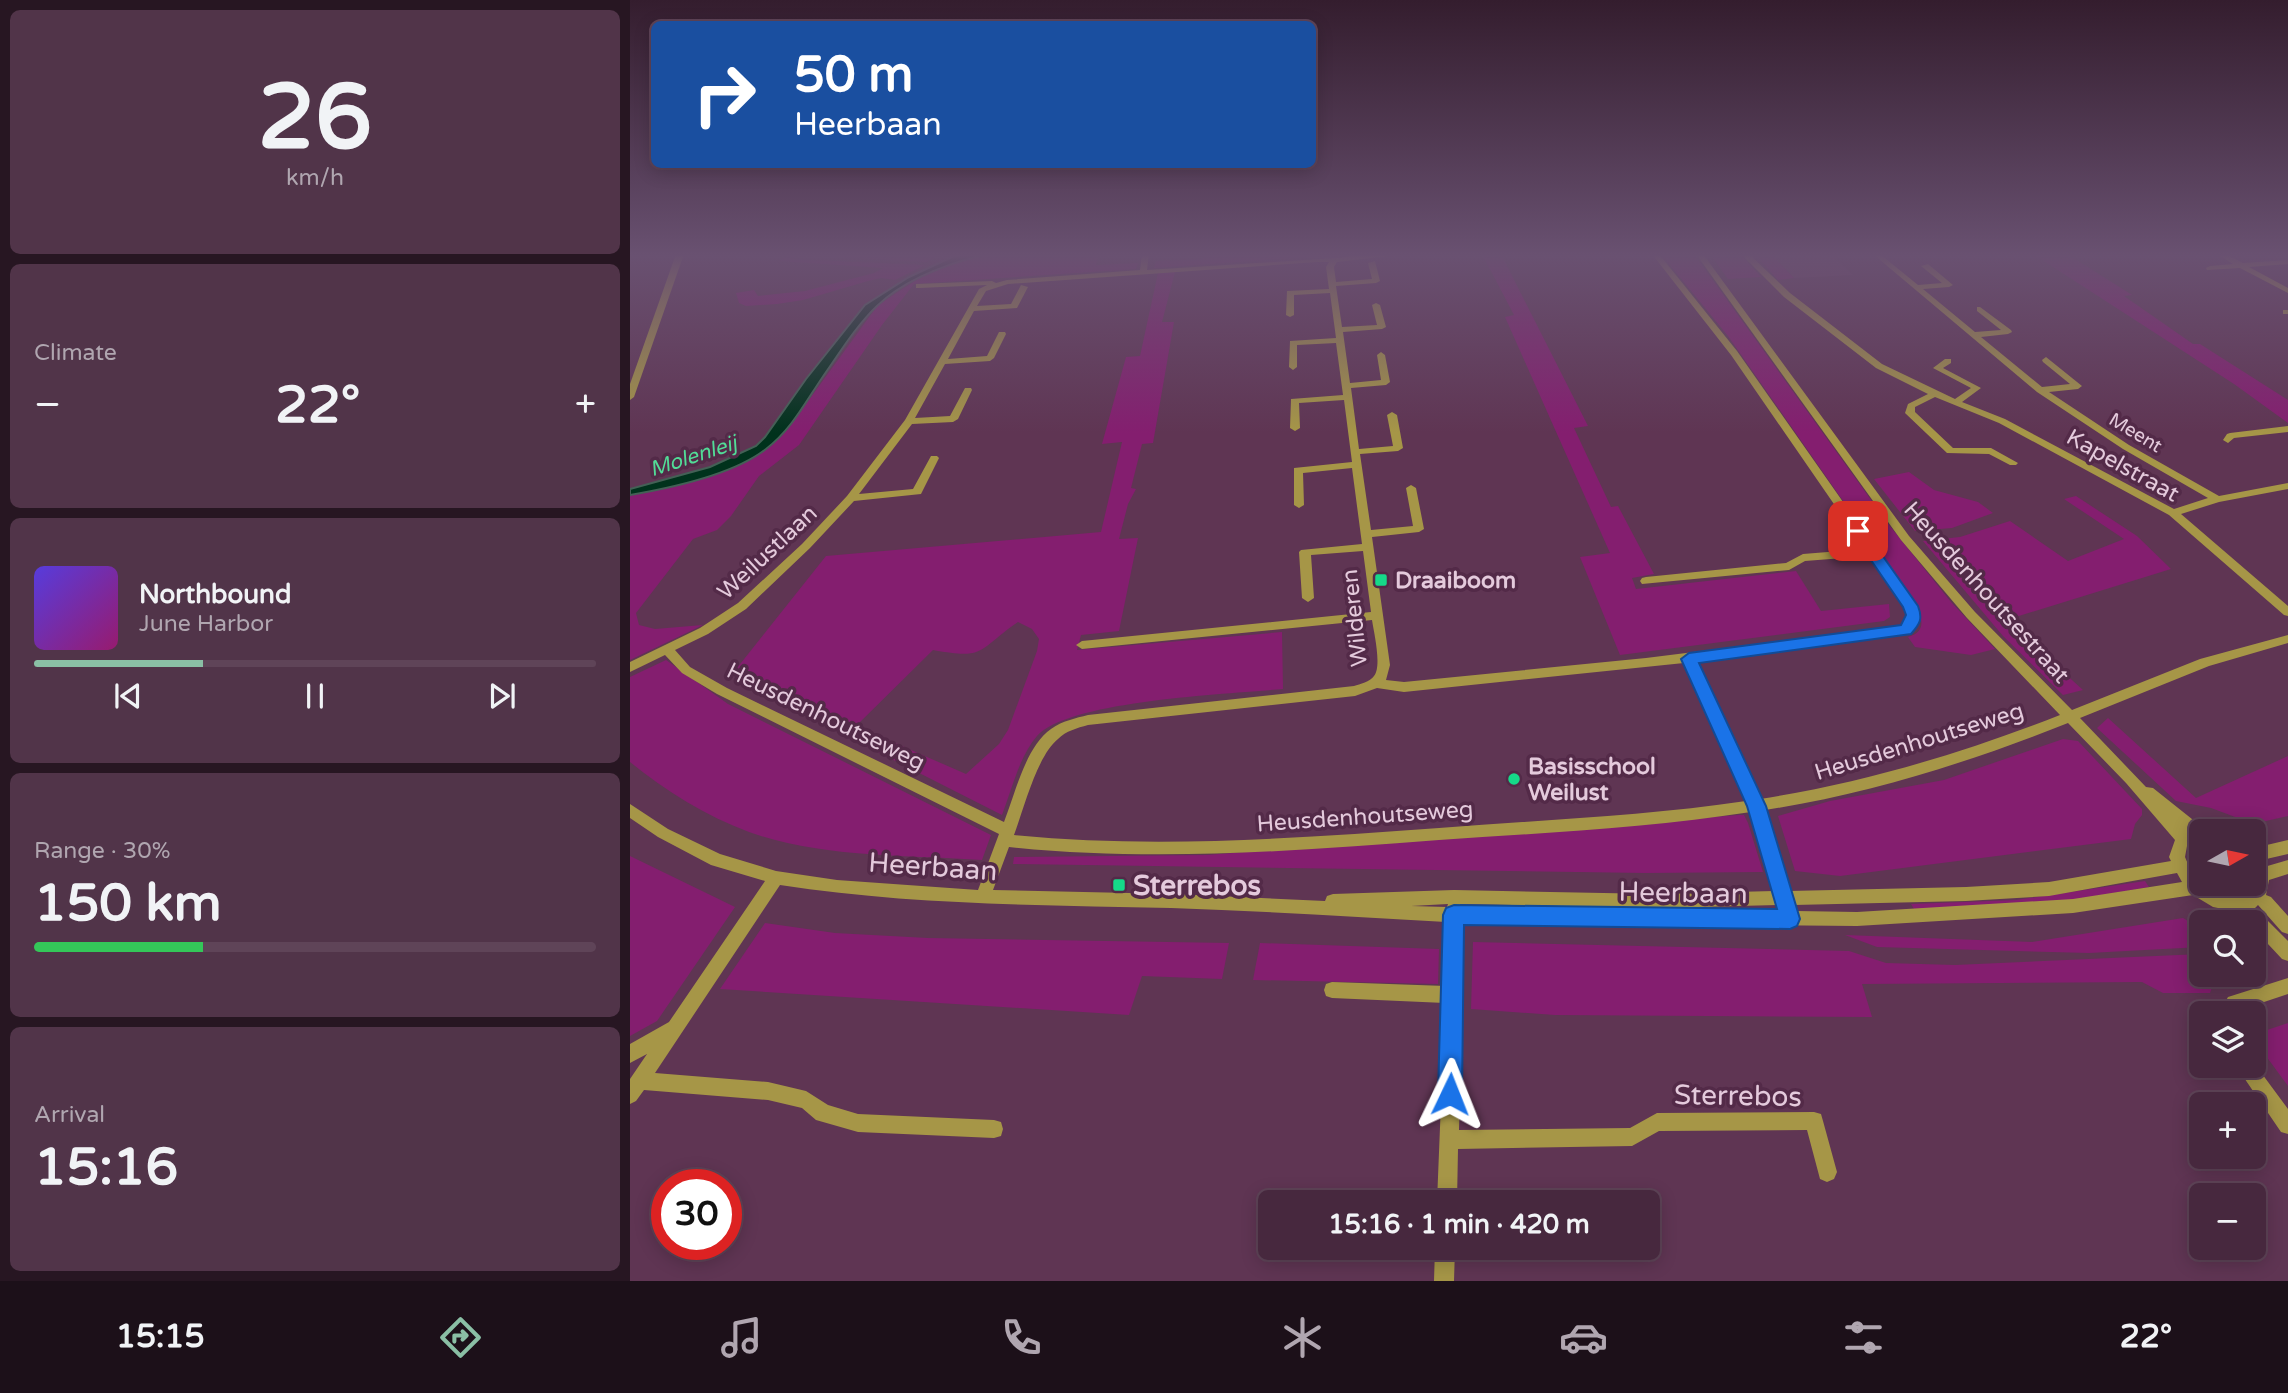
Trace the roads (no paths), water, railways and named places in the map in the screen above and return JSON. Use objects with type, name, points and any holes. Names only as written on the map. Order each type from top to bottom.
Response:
[{"type":"street","points":[[630,397],[659,314]]},
{"type":"street","name":"Weilustlaan","points":[[630,667],[668,651],[742,606],[774,579],[851,498],[909,421],[969,314]]},
{"type":"street","name":"Wilderen","points":[[1336,314],[1384,665],[1382,676],[1376,683]]},
{"type":"street","points":[[1293,367],[1293,343],[1382,327],[1378,314]]},
{"type":"street","points":[[983,897],[1037,754],[1049,736],[1066,726],[1088,720],[1355,691],[1376,683],[1404,687],[1689,659],[1906,630],[1913,623],[1914,615],[1910,606],[1734,353],[1703,314]]},
{"type":"street","name":"Heusdenhoutsestraat","points":[[1743,314],[1905,538],[1971,614],[2131,779],[2184,840]]},
{"type":"street","name":"Kapelstraat","points":[[1811,314],[1879,366],[1935,394],[2002,421],[2173,513],[2288,612]]},
{"type":"street","name":"Meent","points":[[1947,314],[2040,390],[2126,447],[2217,499]]},
{"type":"street","points":[[1972,335],[2008,332],[1985,314]]},
{"type":"street","points":[[942,362],[990,358],[1002,334]]},
{"type":"street","points":[[1295,428],[1294,401],[1386,382],[1381,355]]},
{"type":"street","points":[[2040,390],[2078,386],[2046,360]]},
{"type":"street","points":[[1948,361],[1937,369],[1977,388],[1956,402]]},
{"type":"street","points":[[909,421],[953,419],[968,390]]},
{"type":"street","points":[[1935,394],[1912,406],[1910,414],[1950,451],[1991,451],[2013,463]]},
{"type":"street","points":[[1355,452],[1398,448],[1392,415]]},
{"type":"street","points":[[2228,440],[2230,436],[2243,433],[2287,428]]},
{"type":"street","points":[[851,498],[917,492],[934,458]]},
{"type":"street","points":[[1298,505],[1298,470],[1357,465]]},
{"type":"street","points":[[2173,513],[2217,499],[2288,486]]},
{"type":"street","points":[[1366,534],[1419,529],[1410,488]]},
{"type":"street","name":"Wilderen","points":[[1308,598],[1306,552],[1368,547]]},
{"type":"street","points":[[1646,581],[1789,566],[1803,558],[1872,552]]},
{"type":"street","points":[[1082,645],[1377,615]]},
{"type":"street","name":"Heusdenhoutseweg","points":[[668,651],[686,670],[722,691],[1006,835],[1055,847],[1132,851],[1262,846],[1632,820],[1827,795],[1901,775],[2069,717],[2236,650],[2288,639]]},
{"type":"street","points":[[1689,659],[1756,806],[1790,919]]},
{"type":"street","name":"Heusdenhoutsestraat","points":[[2131,779],[2189,826]]},
{"type":"street","name":"Heerbaan","points":[[630,810],[663,833],[716,860],[776,878],[837,887],[983,897],[1454,906],[1790,919],[1857,919],[2022,911],[2189,889]]},
{"type":"street","points":[[2189,839],[2184,840],[2177,852],[2180,866],[2189,876]]},
{"type":"street","points":[[2266,852],[2288,846]]},
{"type":"street","name":"Heerbaan","points":[[1454,906],[1786,899],[2049,889],[2180,866]]},
{"type":"street","points":[[2266,874],[2288,867]]},
{"type":"street","points":[[2214,896],[2224,902],[2244,907],[2256,906],[2265,901],[2270,890],[2266,877]]},
{"type":"street","points":[[634,1088],[776,878]]},
{"type":"street","points":[[2265,901],[2288,928]]},
{"type":"street","points":[[1447,1190],[1454,995],[1454,906]]},
{"type":"street","points":[[2244,907],[2288,953]]},
{"type":"street","points":[[2240,1001],[2288,986]]},
{"type":"street","points":[[1332,990],[1454,995]]},
{"type":"street","points":[[630,1055],[673,1029]]},
{"type":"street","points":[[2254,1078],[2288,1125]]},
{"type":"street","points":[[634,1088],[768,1091],[806,1100],[823,1113],[858,1123],[994,1129]]},
{"type":"street","name":"Sterrebos","points":[[1448,1140],[1632,1137],[1657,1122],[1814,1121],[1826,1172]]},
{"type":"street","points":[[1444,1281],[1445,1260]]},
{"type":"place","name":"Draaiboom","points":[[1381,580]]},
{"type":"place","name":"Basisschool Weilust","points":[[1514,779]]},
{"type":"place","name":"Sterrebos","points":[[1119,885]]},
{"type":"water label","name":"Molenleij","points":[[693,456]]}]
